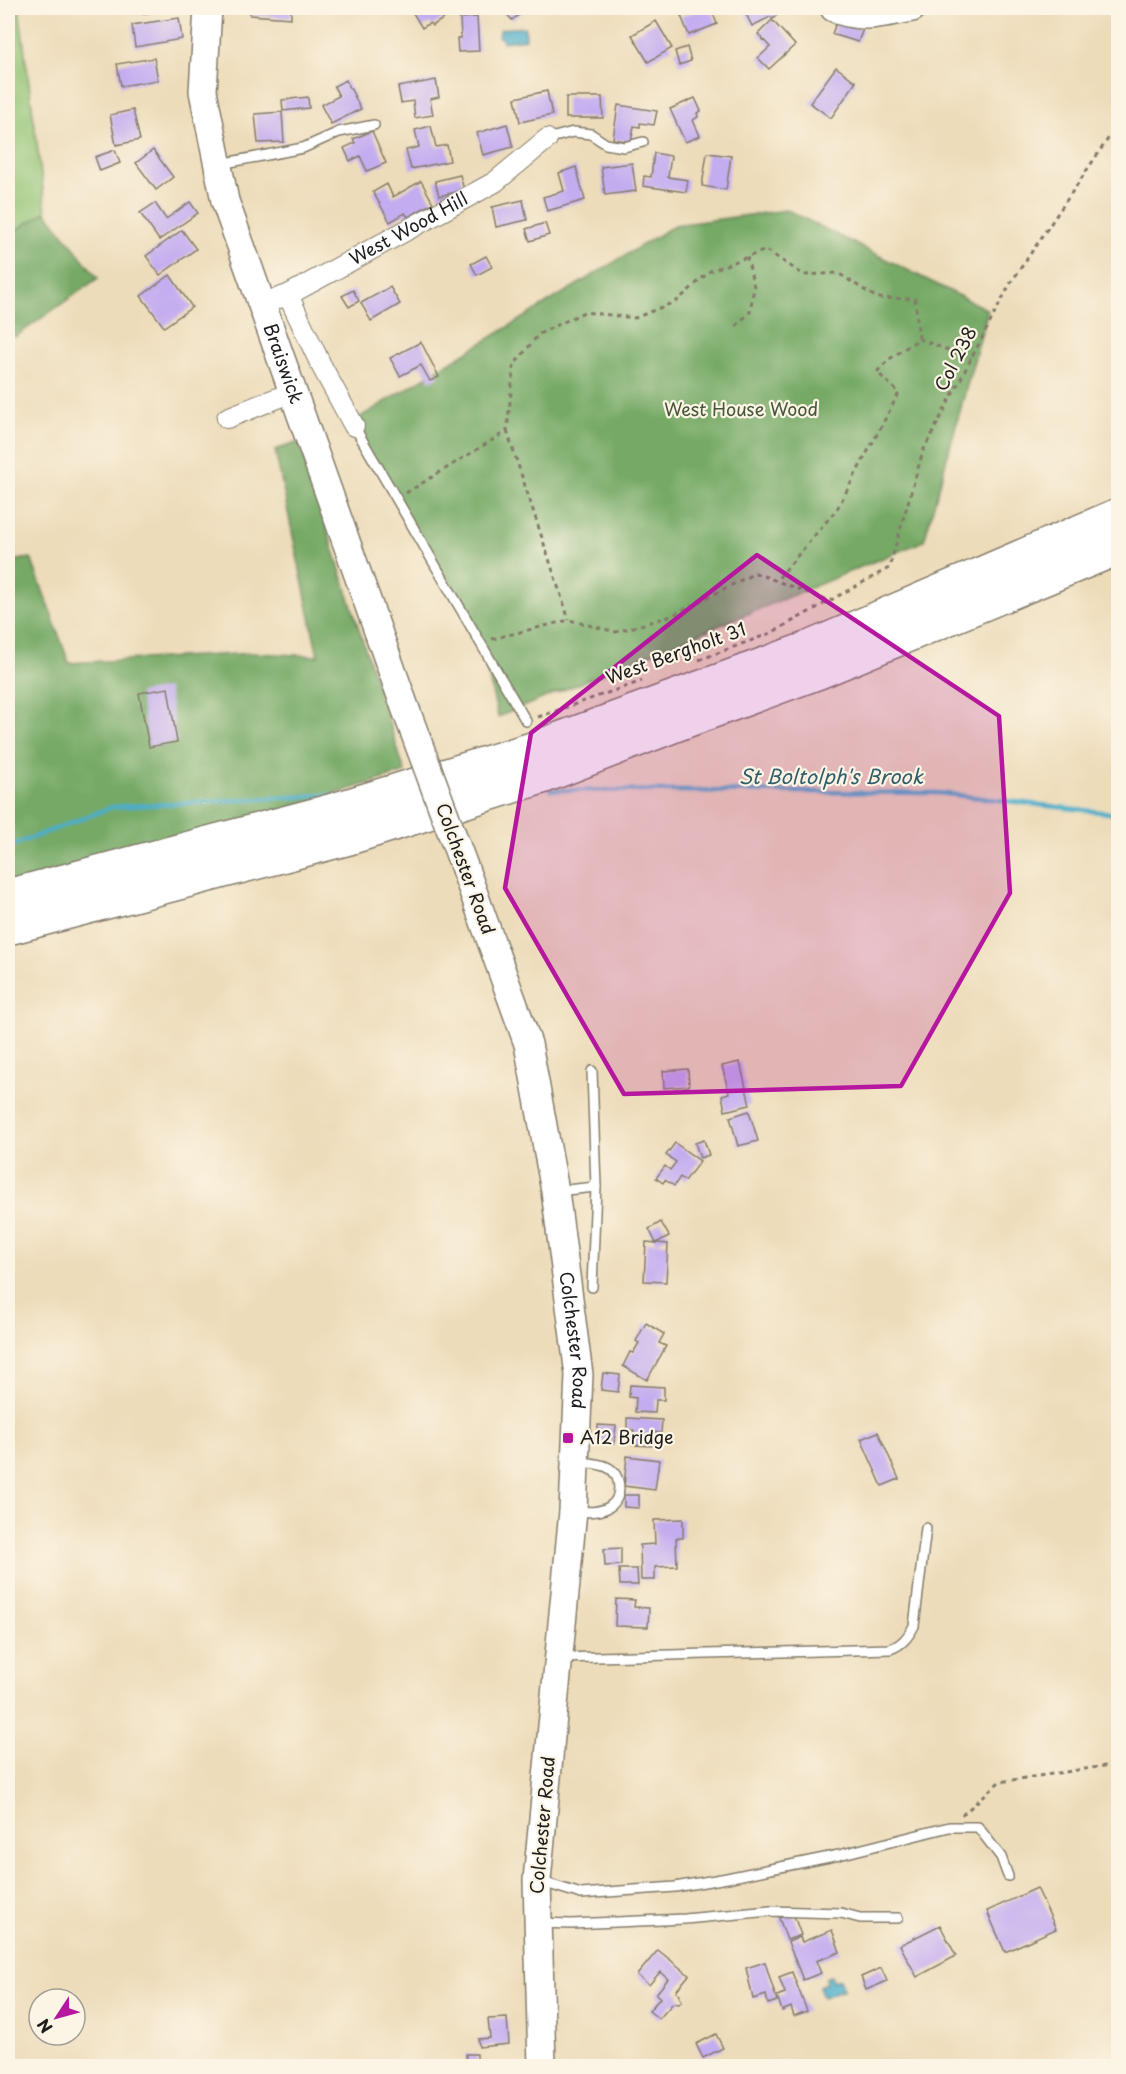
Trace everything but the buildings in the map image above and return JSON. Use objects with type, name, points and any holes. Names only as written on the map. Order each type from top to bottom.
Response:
[{"type":"highway","points":[[8,896],[330,811],[532,749],[806,649],[1119,515]]},
{"type":"highway","points":[[8,928],[349,838],[545,776],[819,672],[1119,548]]},
{"type":"main road","name":"Braiswick","points":[[208,8],[202,91],[225,201],[406,710]]},
{"type":"main road","points":[[834,8],[860,16],[912,8]]},
{"type":"main road","name":"Colchester Road","points":[[406,710],[528,1044],[555,1191],[579,1376],[573,1511],[537,1880],[542,2067]]},
{"type":"street","name":"West Wood Hill","points":[[261,304],[288,295],[495,182],[547,139]]},
{"type":"street","points":[[288,295],[321,365],[354,426]]},
{"type":"street","points":[[227,418],[292,392]]},
{"type":"lane","points":[[218,165],[303,148],[339,132],[374,124]]},
{"type":"lane","points":[[547,139],[573,132],[591,134],[606,144],[624,147],[643,142]]},
{"type":"lane","points":[[354,426],[526,721]]},
{"type":"lane","points":[[592,1071],[596,1187],[592,1287]]},
{"type":"lane","points":[[555,1191],[596,1187]]},
{"type":"lane","points":[[573,1511],[603,1510],[612,1506],[619,1495],[618,1478],[609,1468],[576,1462]]},
{"type":"lane","points":[[559,1658],[890,1649],[906,1640],[914,1626],[926,1528]]},
{"type":"lane","points":[[537,1880],[581,1894],[675,1887],[838,1855],[949,1827],[978,1827],[1001,1857],[1008,1876]]},
{"type":"lane","points":[[537,1923],[571,1924],[685,1919],[770,1911],[841,1913],[860,1918],[898,1918]]},
{"type":"path","name":"Col 238","points":[[831,601],[889,568],[923,452],[971,359],[1010,284],[1119,124]]},
{"type":"path","points":[[569,620],[507,431],[514,365],[539,334],[585,312],[635,318],[677,302],[710,271],[766,250],[804,275],[838,273],[877,298],[915,299],[919,339]]},
{"type":"path","points":[[736,326],[750,312],[754,287],[747,257]]},
{"type":"path","points":[[919,339],[971,359]]},
{"type":"path","points":[[776,581],[837,508],[899,393],[877,372],[888,360],[919,339]]},
{"type":"path","points":[[397,499],[507,431]]},
{"type":"path","points":[[481,643],[569,620],[616,632],[671,616],[756,573],[831,601]]},
{"type":"path","name":"West Bergholt 31","points":[[697,661],[771,633],[831,601]]},
{"type":"path","name":"West Bergholt 31","points":[[526,721],[643,681]]},
{"type":"path","points":[[949,1827],[999,1782],[1119,1764]]},
{"type":"highlighted area","points":[[757,555],[999,716],[1010,893],[901,1086],[624,1094],[505,888],[531,733]]},
{"type":"green space","points":[[8,8],[19,8],[46,212],[8,235]]},
{"type":"green space","name":"West House Wood","points":[[787,210],[988,310],[924,541],[498,717],[481,643],[352,422],[675,225]]},
{"type":"green space","points":[[46,212],[98,278],[15,337],[8,326],[8,235]]},
{"type":"green space","points":[[299,442],[405,772],[8,896],[8,561],[31,558],[69,663],[255,653],[318,656],[275,450]]},
{"type":"water","points":[[525,27],[526,39],[503,42],[498,36],[501,29]]},
{"type":"water","points":[[831,1976],[832,1981],[840,1979],[844,1989],[823,1997],[819,1986],[826,1983],[825,1978]]},
{"type":"waterway","name":"St Boltolph's Brook","points":[[550,790],[938,793],[1118,814]]},
{"type":"waterway","points":[[8,847],[112,807],[330,795]]},
{"type":"place","name":"A12 Bridge","points":[[568,1438]]}]
